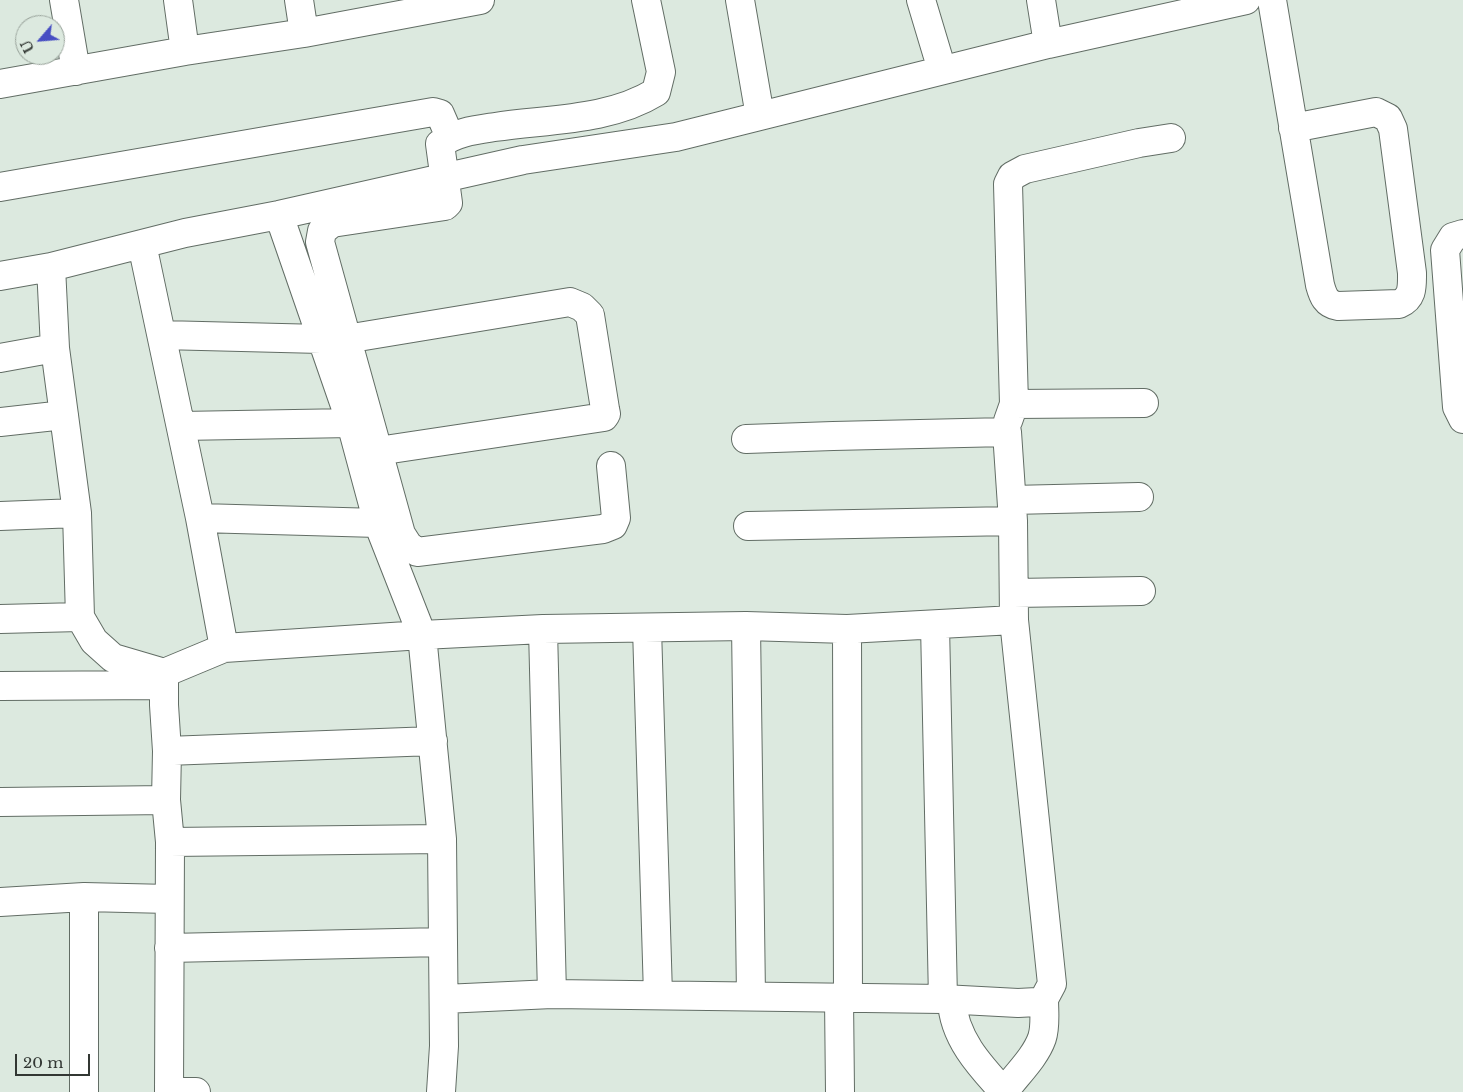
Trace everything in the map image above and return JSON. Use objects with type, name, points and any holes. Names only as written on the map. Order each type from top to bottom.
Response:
[{"type":"street","points":[[64,0],[76,71]]},
{"type":"street","points":[[178,0],[185,51]]},
{"type":"street","points":[[299,0],[304,32]]},
{"type":"street","points":[[0,84],[304,32],[414,6],[480,0]]},
{"type":"street","points":[[442,1092],[444,999],[442,839],[422,635],[378,523],[351,423],[334,339],[320,242],[322,231],[332,223],[445,206],[448,203],[440,144],[450,136],[515,124],[609,112],[642,101],[656,92],[661,72],[646,0]]},
{"type":"street","points":[[740,0],[760,116]]},
{"type":"street","points":[[921,0],[942,70]]},
{"type":"street","points":[[1041,0],[1048,44]]},
{"type":"street","points":[[0,276],[51,267],[185,233],[279,215],[523,160],[676,137],[1217,3],[1246,0]]},
{"type":"street","points":[[1272,0],[1293,128],[1320,285],[1326,300],[1331,305],[1338,306],[1400,304],[1406,301],[1412,289],[1412,273],[1393,129],[1388,118],[1376,112],[1293,128]]},
{"type":"street","points":[[0,187],[433,112],[440,114],[450,136]]},
{"type":"street","points":[[935,625],[948,999],[958,1030],[980,1064],[1004,1092],[1035,1052],[1042,1037],[1044,999],[1052,984],[1014,620],[1013,510],[1007,432],[1009,415],[1014,404],[1008,184],[1012,176],[1025,169],[1139,143],[1171,138]]},
{"type":"street","points":[[279,215],[334,339],[378,451],[401,534],[408,545],[416,552],[603,529],[613,525],[616,518],[611,466]]},
{"type":"street","points":[[1463,234],[1453,237],[1445,250],[1458,407],[1463,419]]},
{"type":"street","points":[[142,244],[200,518],[224,648]]},
{"type":"street","points":[[51,267],[56,348],[78,513],[80,617],[94,641],[113,658],[164,679]]},
{"type":"street","points":[[162,335],[334,339],[570,302],[582,307],[590,315],[606,414],[604,417],[378,451]]},
{"type":"street","points":[[0,358],[56,348]]},
{"type":"street","points":[[1014,404],[1144,403]]},
{"type":"street","points":[[0,422],[64,415]]},
{"type":"street","points":[[181,426],[351,423]]},
{"type":"street","points":[[746,439],[1007,432]]},
{"type":"street","points":[[748,526],[1013,510],[1139,497]]},
{"type":"street","points":[[0,516],[78,513]]},
{"type":"street","points":[[200,518],[378,523]]},
{"type":"street","points":[[1014,593],[1141,590]]},
{"type":"street","points":[[0,619],[80,617]]},
{"type":"street","points":[[0,686],[164,679],[224,648],[422,635],[542,629],[746,626],[847,629],[1014,620]]},
{"type":"street","points":[[746,626],[751,996]]},
{"type":"street","points":[[647,628],[658,995]]},
{"type":"street","points":[[542,629],[552,994]]},
{"type":"street","points":[[840,1092],[843,998],[847,629]]},
{"type":"street","points":[[164,679],[167,751],[166,800],[170,842],[169,1092],[196,1092]]},
{"type":"street","points":[[167,751],[433,741]]},
{"type":"street","points":[[0,802],[166,800]]},
{"type":"street","points":[[170,842],[442,839]]},
{"type":"street","points":[[0,902],[84,897],[169,899]]},
{"type":"street","points":[[84,897],[84,1092]]},
{"type":"street","points":[[169,948],[443,942]]},
{"type":"street","points":[[444,999],[552,994],[948,999],[1018,1003],[1037,1002],[1044,999]]}]
